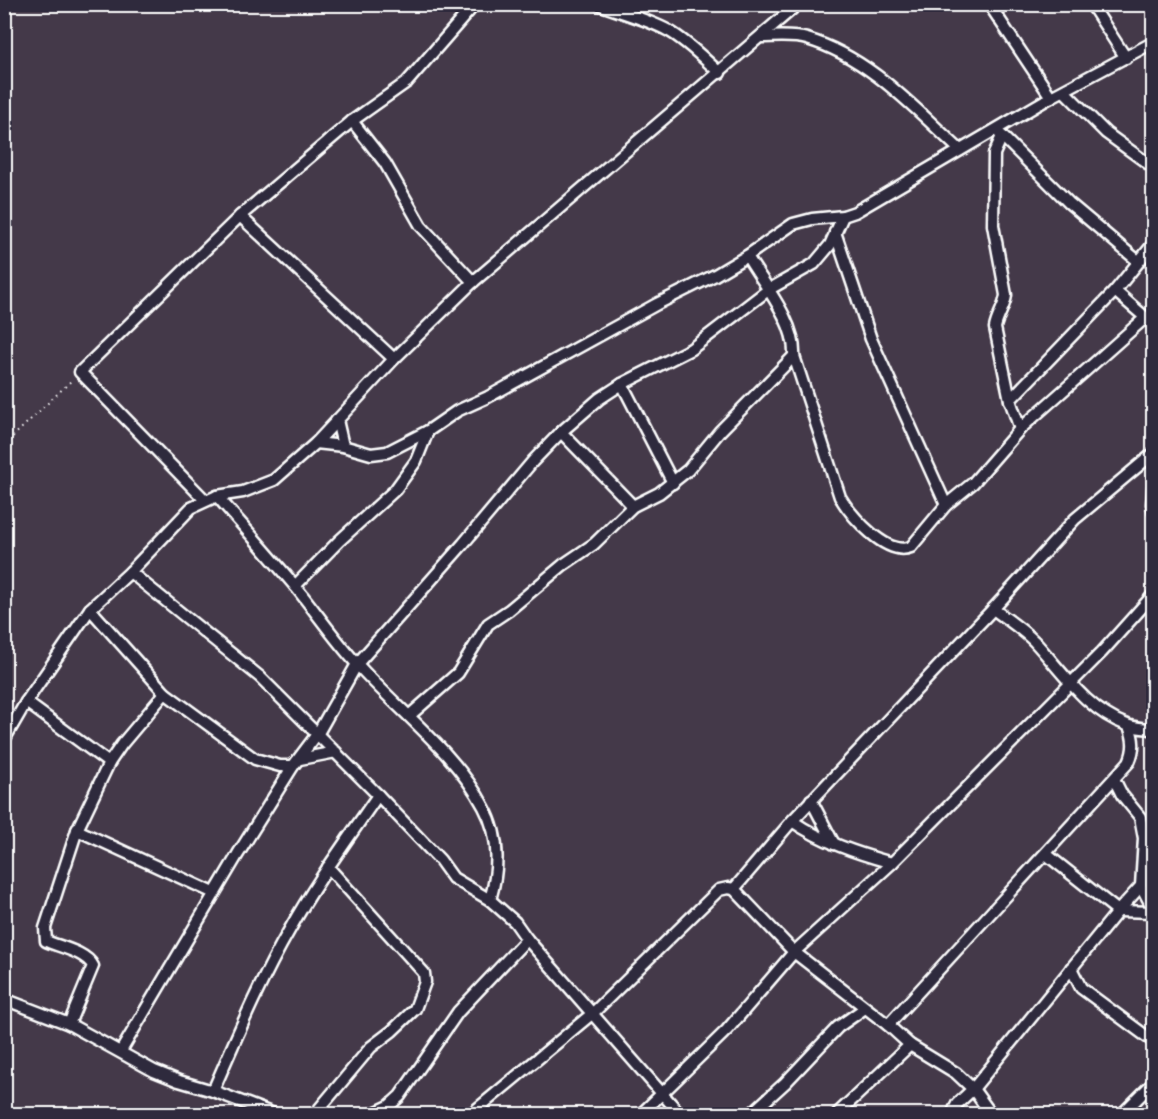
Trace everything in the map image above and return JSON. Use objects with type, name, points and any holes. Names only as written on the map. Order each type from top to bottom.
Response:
[{"type":"street","points":[[205,500],[80,372],[240,216],[352,121],[407,82],[472,8],[457,4]]},
{"type":"street","points":[[598,4],[649,22],[669,32],[686,42],[720,73]]},
{"type":"street","points":[[4,740],[26,702],[90,609],[130,572],[191,508],[205,500],[243,492],[274,480],[316,443],[394,359],[473,282],[798,4]]},
{"type":"street","points":[[989,4],[1051,97]]},
{"type":"street","points":[[1091,4],[1126,58]]},
{"type":"street","points":[[761,37],[805,38],[833,49],[894,89],[960,150]]},
{"type":"street","points":[[316,443],[343,446],[371,454],[387,452],[428,431],[457,411],[526,377],[747,256],[793,224],[812,219],[843,216],[878,200],[960,150],[998,133],[1051,97],[1154,42]]},
{"type":"street","points":[[1064,91],[1106,133],[1154,168]]},
{"type":"street","points":[[352,121],[385,163],[421,226],[473,282]]},
{"type":"street","points":[[998,133],[1069,202],[1138,261]]},
{"type":"street","points":[[998,133],[994,154],[993,225],[1006,303],[995,328],[1010,400],[1020,429]]},
{"type":"street","points":[[240,216],[394,359]]},
{"type":"street","points":[[121,1051],[214,893],[296,763],[318,733],[357,664],[561,432],[600,399],[622,384],[691,349],[768,290],[814,264],[830,245],[843,216]]},
{"type":"street","points":[[835,232],[871,339],[946,505]]},
{"type":"street","points":[[1010,400],[1115,291],[1154,243]]},
{"type":"street","points":[[747,256],[793,334],[794,356],[840,497],[848,510],[878,538],[893,548],[903,550],[911,547],[946,505],[973,483],[1020,429],[1149,322],[1115,291]]},
{"type":"street","points":[[409,716],[458,673],[488,624],[509,610],[562,565],[594,544],[633,507],[673,483],[688,470],[720,430],[794,356]]},
{"type":"street","points":[[622,384],[673,483]]},
{"type":"street","points":[[337,420],[343,446]]},
{"type":"street","points":[[295,586],[339,541],[395,490],[416,460],[428,431]]},
{"type":"street","points":[[561,432],[633,507]]},
{"type":"street","points":[[734,889],[792,820],[993,609],[1075,519],[1154,453]]},
{"type":"street","points":[[1154,478],[1152,504],[1154,512]]},
{"type":"street","points":[[217,496],[295,586],[357,664],[451,761],[485,808],[494,835],[498,861],[497,879],[490,900]]},
{"type":"street","points":[[130,572],[260,677],[378,795],[453,878],[490,900],[514,921],[527,939],[680,1114]]},
{"type":"street","points":[[641,1114],[728,1030],[794,952],[892,863],[1070,684],[1154,594]]},
{"type":"street","points":[[90,609],[165,693],[255,759],[280,766],[336,752]]},
{"type":"street","points":[[993,609],[1032,640],[1070,684],[1093,705],[1129,726],[1152,728]]},
{"type":"street","points":[[69,1024],[93,966],[91,961],[81,955],[46,941],[45,928],[77,830],[109,763],[165,693]]},
{"type":"street","points":[[26,702],[109,763]]},
{"type":"street","points":[[888,1025],[1129,762],[1133,754],[1133,736],[1129,726]]},
{"type":"street","points":[[1114,779],[1122,795],[1140,817],[1154,824]]},
{"type":"street","points":[[213,1090],[256,994],[285,938],[328,867],[378,795]]},
{"type":"street","points":[[811,800],[834,844]]},
{"type":"street","points":[[1046,854],[1118,911],[1154,911],[1141,886],[1144,838],[1140,817]]},
{"type":"street","points":[[792,820],[810,833],[852,852],[892,863]]},
{"type":"street","points":[[77,830],[214,893]]},
{"type":"street","points":[[315,1114],[371,1047],[415,1009],[426,977],[328,867]]},
{"type":"street","points":[[952,1114],[957,1104],[973,1089],[1141,886]]},
{"type":"street","points":[[471,1114],[593,1013],[719,890],[728,888],[734,889],[794,952],[888,1025],[910,1045],[940,1062],[973,1089],[991,1114]]},
{"type":"street","points":[[372,1114],[389,1106],[400,1096],[458,1012],[527,939]]},
{"type":"street","points":[[1071,968],[1081,988],[1154,1042]]},
{"type":"street","points":[[4,999],[69,1024],[154,1071],[179,1081],[213,1090],[274,1114]]},
{"type":"street","points":[[751,1114],[785,1083],[838,1027],[865,1008]]},
{"type":"street","points":[[837,1114],[910,1045]]},
{"type":"street","points":[[1122,1114],[1154,1082]]},
{"type":"path","points":[[4,445],[80,372]]}]
